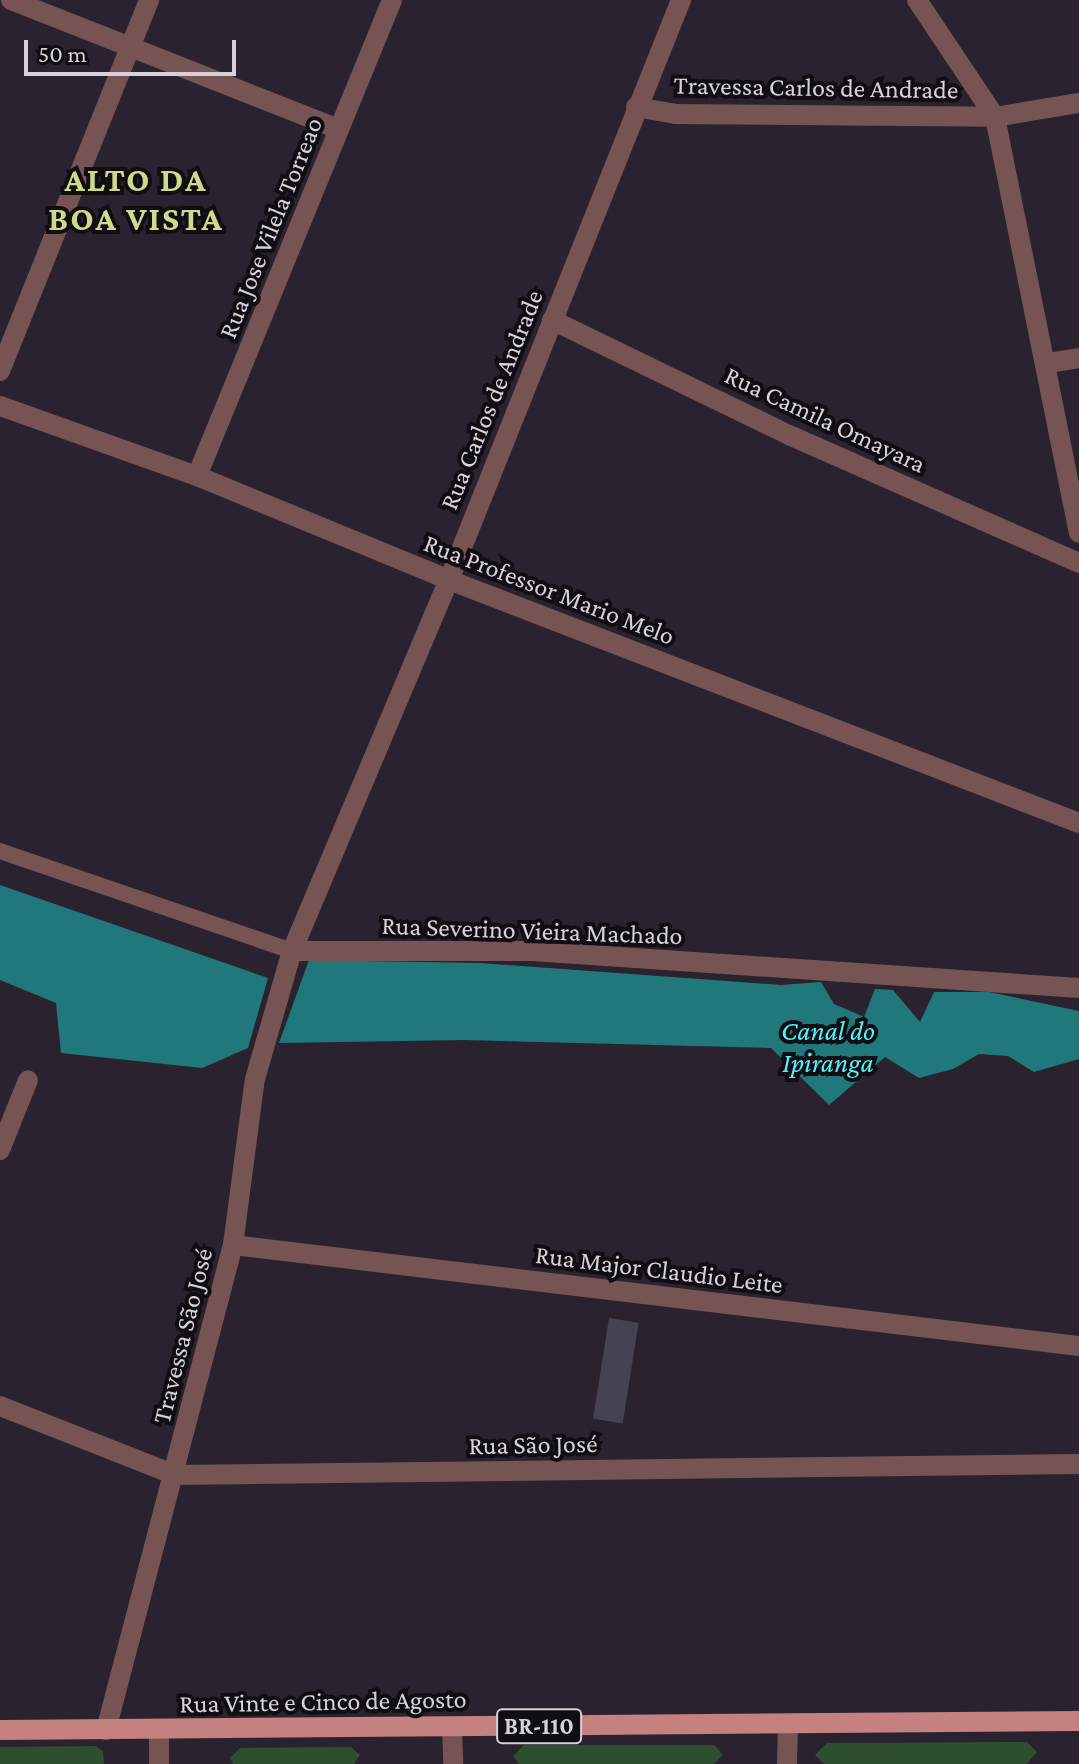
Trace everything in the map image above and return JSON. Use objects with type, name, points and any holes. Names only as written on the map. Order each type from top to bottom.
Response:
[{"type":"main road","name":"Rua Vinte e Cinco de Agosto","points":[[0,1730],[1079,1721]]},
{"type":"street","points":[[11,0],[339,129]]},
{"type":"street","points":[[0,371],[149,0]]},
{"type":"street","name":"Rua Jose Vilela Torreao","points":[[197,476],[392,0]]},
{"type":"street","name":"Rua Carlos de Andrade","points":[[292,951],[449,580],[681,0]]},
{"type":"street","points":[[917,0],[995,117],[1048,363],[1079,533]]},
{"type":"street","name":"Travessa Carlos de Andrade","points":[[636,107],[675,114],[995,117],[1079,103]]},
{"type":"street","name":"Rua Camila Omayara","points":[[552,320],[789,435],[1079,563]]},
{"type":"street","points":[[1048,363],[1079,358]]},
{"type":"street","name":"Rua Professor Mario Melo","points":[[0,406],[197,476],[449,580],[1079,823]]},
{"type":"street","name":"Travessa São José","points":[[106,1730],[233,1245],[244,1134],[265,1039],[292,951]]},
{"type":"street","name":"Rua Severino Vieira Machado","points":[[292,951],[532,951],[1079,988]]},
{"type":"street","points":[[0,1150],[28,1080]]},
{"type":"street","name":"Rua Major Claudio Leite","points":[[233,1245],[1079,1346]]},
{"type":"street","name":"Rua São José","points":[[0,1406],[175,1475],[1079,1464]]},
{"type":"street","points":[[787,1764],[788,1724]]},
{"type":"street","points":[[452,1727],[453,1764]]},
{"type":"street","points":[[159,1730],[159,1764]]},
{"type":"lane","name":"Rua Severino Vieira Machado","points":[[0,851],[292,951]]},
{"type":"shaded area","points":[[1027,1742],[1037,1752],[1027,1764],[824,1764],[815,1755],[827,1743]]},
{"type":"shaded area","points":[[524,1745],[714,1745],[723,1755],[714,1764],[519,1764],[513,1756]]},
{"type":"shaded area","points":[[96,1746],[103,1751],[104,1764],[0,1764],[0,1747]]},
{"type":"shaded area","points":[[351,1747],[360,1755],[354,1764],[233,1764],[230,1758],[240,1748]]},
{"type":"water","points":[[0,885],[268,978],[248,1048],[202,1068],[61,1053],[56,1003],[0,980]]},
{"type":"water","name":"Canal do Ipiranga","points":[[309,960],[480,963],[781,985],[821,982],[834,1004],[864,1017],[875,989],[893,990],[920,1022],[934,992],[989,992],[1079,1011],[1079,1059],[1034,1072],[1008,1056],[979,1054],[953,1069],[919,1078],[885,1057],[829,1105],[771,1048],[464,1040],[279,1043]]},
{"type":"building","points":[[609,1318],[639,1323],[623,1423],[593,1419]]},
{"type":"district","name":"ALTO DA BOA VISTA","points":[[136,198]]}]
